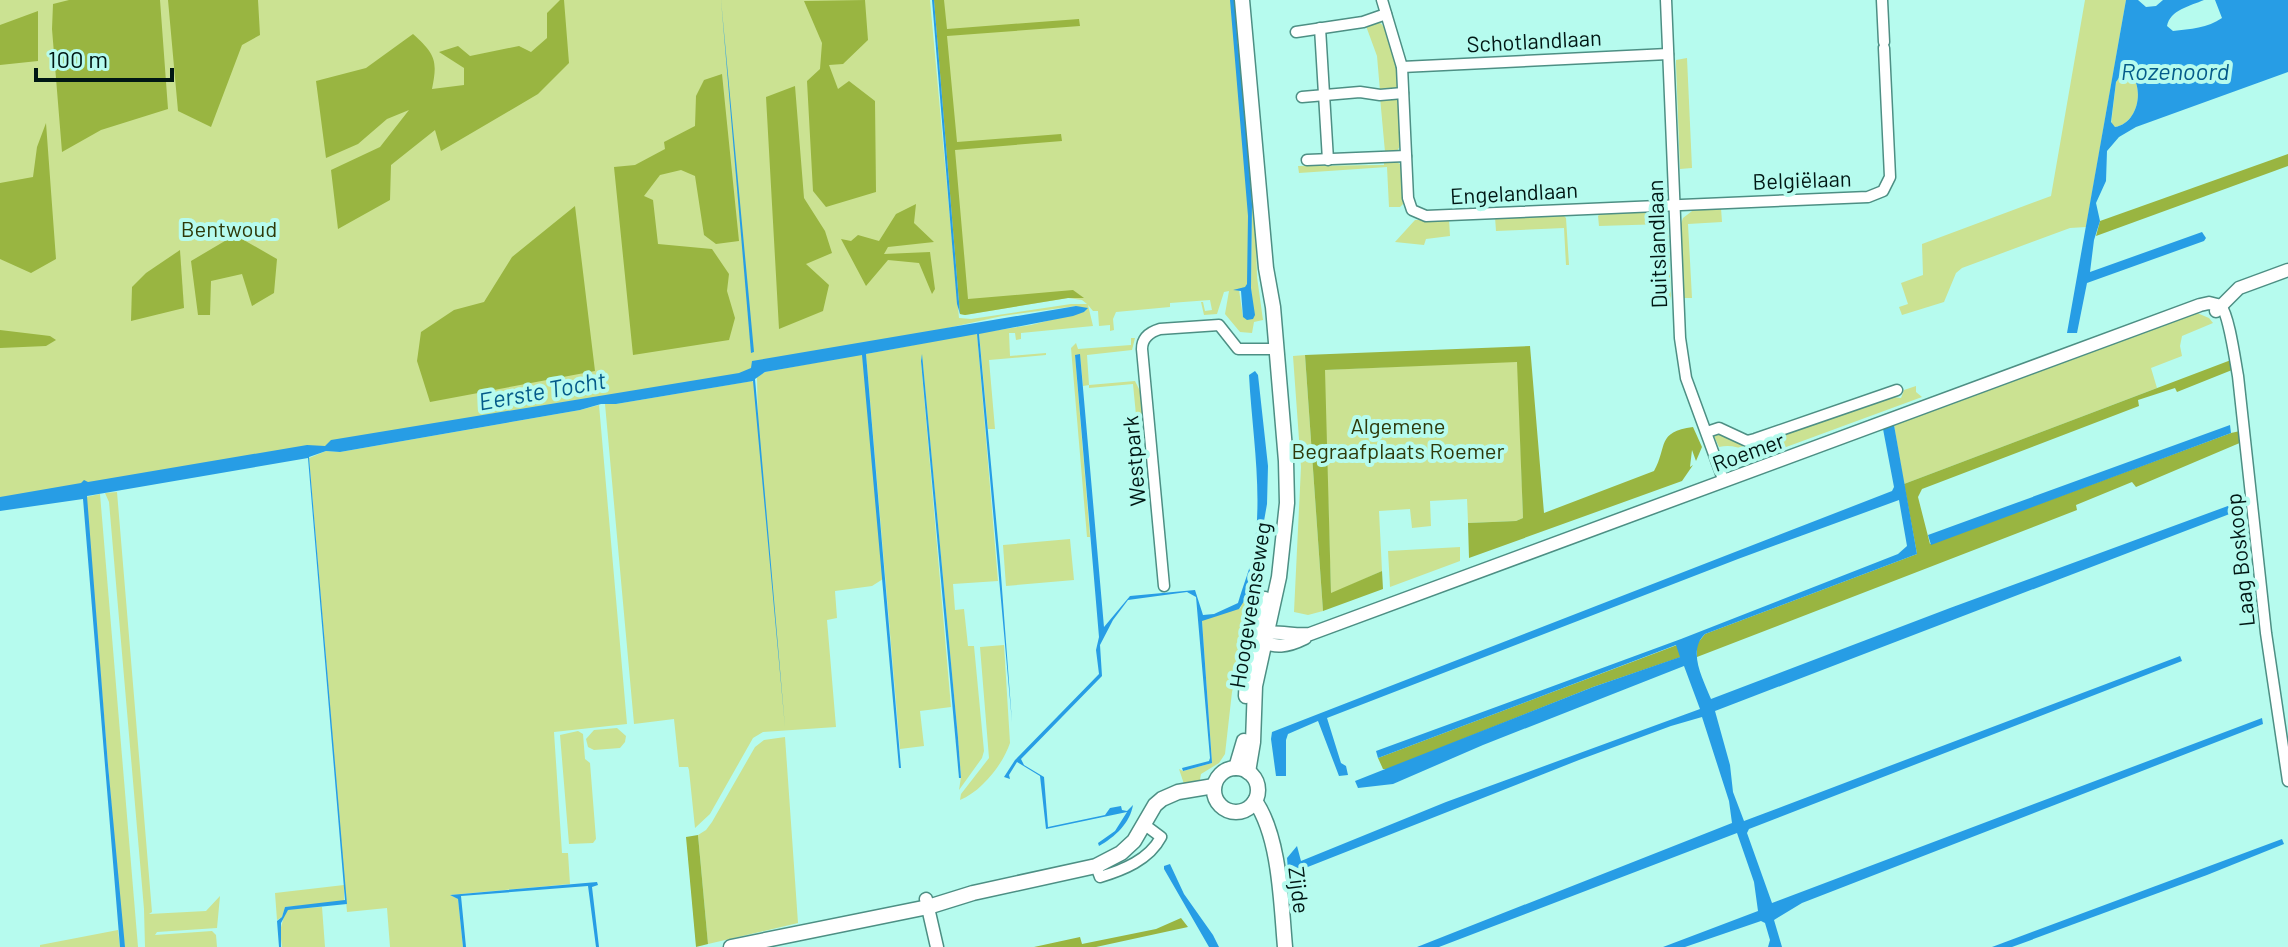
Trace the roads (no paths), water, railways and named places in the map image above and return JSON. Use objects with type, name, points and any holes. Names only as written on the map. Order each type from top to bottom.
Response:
[{"type":"main road","name":"Hoogeveenseweg","points":[[1242,0],[1272,349],[1286,461],[1287,503],[1279,577],[1262,637],[1255,686],[1254,732],[1242,770]]},
{"type":"main road","name":"Hoogeveenseweg","points":[[1251,0],[1254,44],[1251,81]]},
{"type":"main road","points":[[1242,770],[1257,785],[1251,805],[1239,812],[1228,811],[1215,792],[1222,773],[1242,770]]},
{"type":"main road","points":[[731,947],[927,903],[959,892],[973,893],[1096,866],[1121,853],[1134,841],[1155,805],[1169,795],[1215,792]]},
{"type":"main road","name":"Zijde","points":[[1251,805],[1270,838],[1285,947]]},
{"type":"street","name":"Engelandlaan","points":[[1382,0],[1402,67],[1408,198],[1412,210],[1426,216],[1675,204]]},
{"type":"street","name":"Duitslandlaan","points":[[1666,0],[1680,338],[1686,378],[1723,479]]},
{"type":"street","name":"Belgiëlaan","points":[[1675,204],[1868,197],[1883,191],[1890,177],[1882,0]]},
{"type":"street","points":[[1296,32],[1363,22],[1386,14]]},
{"type":"street","points":[[1320,28],[1328,160]]},
{"type":"street","name":"Schotlandlaan","points":[[1402,67],[1668,54]]},
{"type":"street","points":[[1302,97],[1403,93]]},
{"type":"street","points":[[1307,160],[1406,156]]},
{"type":"street","points":[[2218,309],[2239,288],[2288,270]]},
{"type":"street","name":"Roemer","points":[[1262,637],[1276,646],[1303,640],[1310,634],[1710,487],[1723,479],[1763,467],[2200,305],[2218,309]]},
{"type":"street","name":"Laag Boskoop","points":[[2218,309],[2229,336],[2238,376],[2266,633],[2288,781]]},
{"type":"street","name":"Westpark","points":[[1164,586],[1142,349],[1148,335],[1160,329],[1219,325],[1235,347],[1242,351],[1272,349]]},
{"type":"street","name":"Roemer","points":[[1707,432],[1719,428],[1747,441],[1897,390]]},
{"type":"street","points":[[1096,866],[1100,877],[1130,866],[1147,855],[1161,837],[1148,820]]},
{"type":"street","points":[[927,903],[937,947]]},
{"type":"water","points":[[721,0],[754,352],[751,353]]},
{"type":"water","points":[[934,0],[960,314],[957,304]]},
{"type":"water","points":[[1230,0],[1235,0],[1252,204],[1251,288],[1255,315],[1247,320],[1243,317],[1241,291],[1233,290],[1247,284],[1248,216]]},
{"type":"water","name":"Rozenoord","points":[[2126,0],[2138,0],[2146,7],[2156,6],[2163,0],[2204,0],[2172,16],[2167,26],[2173,31],[2205,26],[2222,18],[2215,0],[2288,0],[2288,72],[2136,127],[2119,137],[2107,151],[2106,181],[2096,203],[2100,221],[2090,272],[2202,232],[2206,238],[2087,283],[2077,333],[2067,333]],"holes":[[[2130,72],[2135,79],[2138,96],[2134,112],[2123,124],[2115,127],[2111,122],[2116,82],[2121,75]]]},
{"type":"water","points":[[1076,306],[1088,308],[1073,316],[979,334],[1012,722],[977,334],[866,354],[901,768],[862,355],[765,372],[755,379],[785,727],[753,381],[601,404],[340,452],[326,451],[309,457],[347,904],[288,910],[281,923],[281,947],[277,921],[285,907],[345,900],[308,458],[87,496],[125,947],[120,947],[83,499],[0,511],[0,497],[84,480],[88,482],[307,445],[325,446],[331,440],[739,373],[751,368],[752,361]]},
{"type":"water","points":[[922,354],[958,738],[961,778],[959,778]]},
{"type":"water","points":[[1080,354],[1104,627],[1130,596],[1195,590],[1203,615],[1214,614],[1238,603],[1253,556],[1256,527],[1257,484],[1249,375],[1255,371],[1258,375],[1268,466],[1267,504],[1257,561],[1246,598],[1239,609],[1202,621],[1212,763],[1183,771],[1182,768],[1209,761],[1210,758],[1196,597],[1187,592],[1128,600],[1100,645],[1102,676],[1021,759],[1024,765],[1044,777],[1048,827],[1105,815],[1110,808],[1121,806],[1122,810],[1127,811],[1133,805],[1121,829],[1099,846],[1098,843],[1115,831],[1127,812],[1046,829],[1040,776],[1017,762],[1009,775],[1010,779],[1004,777],[1015,760],[1099,674],[1096,650],[1099,637],[1075,355]]},
{"type":"water","points":[[1894,425],[1917,554],[1705,634],[1697,649],[1697,657],[1711,699],[2236,503],[2240,510],[1715,711],[1730,765],[1733,792],[1744,821],[2180,656],[2182,661],[1749,829],[1747,833],[1772,903],[2262,718],[2263,724],[1802,903],[1774,920],[1782,947],[1768,947],[1770,940],[1765,923],[1761,921],[1685,947],[1663,947],[1758,911],[1754,882],[1737,833],[1439,947],[1417,947],[1732,823],[1729,801],[1702,717],[1579,760],[1295,872],[1294,894],[1290,894],[1287,858],[1297,846],[1301,861],[1446,802],[1700,709],[1684,666],[1393,784],[1358,788],[1355,781],[1593,687],[1680,657],[1676,645],[1378,758],[1376,751],[1681,639],[1898,554],[1907,546],[1899,500],[1327,718],[1341,763],[1346,766],[1348,775],[1339,776],[1318,721],[1288,734],[1286,776],[1276,776],[1272,732],[1892,491],[1894,487],[1883,429]]},
{"type":"water","points":[[2230,425],[2231,433],[1931,545],[1928,535]]},
{"type":"water","points":[[2282,839],[2284,844],[2207,875],[2012,947],[1992,947]]},
{"type":"water","points":[[1170,864],[1184,894],[1219,947],[1209,947],[1164,869]]},
{"type":"water","points":[[597,882],[598,885],[592,887],[599,947],[596,947],[588,886],[461,896],[466,947],[463,947],[458,899],[450,895]]},
{"type":"park label","name":"Bentwoud","points":[[229,228]]},
{"type":"park label","name":"Algemene Begraafplaats Roemer","points":[[1398,438]]},
{"type":"water label","name":"Eerste Tocht","points":[[542,390]]}]
